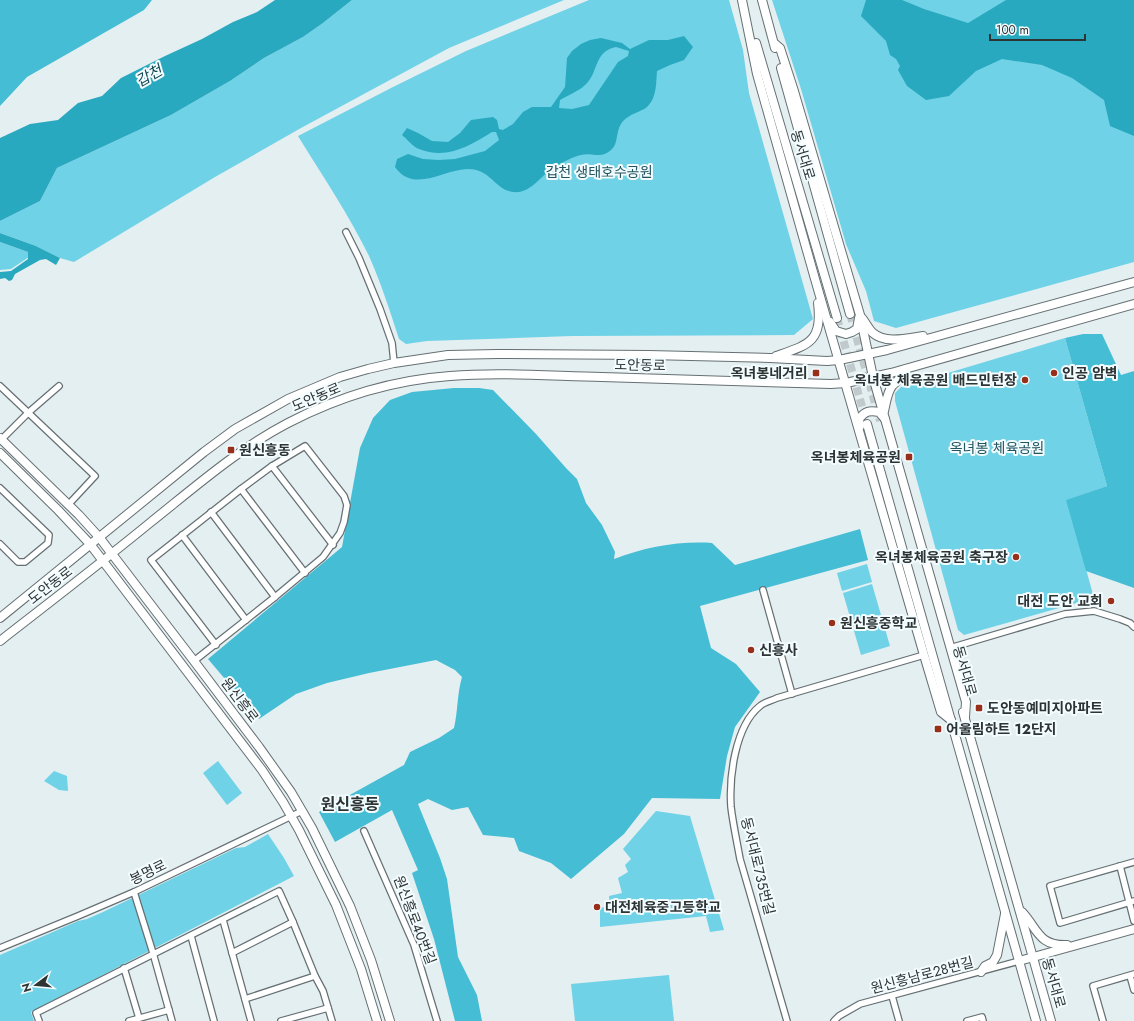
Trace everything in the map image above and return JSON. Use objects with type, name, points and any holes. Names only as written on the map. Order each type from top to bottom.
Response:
[{"type":"street","points":[[743,0],[755,49],[757,74],[815,279],[941,712],[951,720]]},
{"type":"street","name":"동서대로","points":[[762,0],[850,314]]},
{"type":"street","points":[[774,43],[780,48],[791,82],[860,315],[873,377],[884,412]]},
{"type":"street","name":"동서대로","points":[[755,49],[837,318]]},
{"type":"street","points":[[346,232],[359,258],[380,309],[392,343],[394,363]]},
{"type":"street","points":[[770,358],[806,345],[814,338],[820,322],[815,279]]},
{"type":"street","points":[[860,315],[872,332],[878,337],[891,339],[948,334],[1134,282]]},
{"type":"street","name":"도안동로","points":[[0,641],[112,554],[203,480],[258,440],[290,422],[317,410],[350,397],[388,385],[450,376],[490,374],[831,384],[846,383],[906,368],[1134,304]]},
{"type":"street","points":[[827,319],[836,331],[846,334],[857,329],[860,315]]},
{"type":"street","name":"도안동로","points":[[0,618],[204,452],[235,429],[288,399],[334,380],[368,369],[394,363],[448,356],[496,354],[770,358],[827,361],[868,354],[948,334]]},
{"type":"street","points":[[906,368],[903,376],[890,391],[884,412],[884,423],[966,702],[965,717]]},
{"type":"street","points":[[0,386],[95,476],[68,505]]},
{"type":"street","points":[[1,440],[29,412],[59,386]]},
{"type":"street","points":[[860,434],[859,419],[864,413],[871,410],[879,412],[884,417],[884,423]]},
{"type":"street","name":"동서대로","points":[[884,423],[1051,1021]]},
{"type":"street","name":"동서대로","points":[[867,424],[1036,1021]]},
{"type":"street","name":"원신흥로","points":[[1,440],[99,537],[259,747],[291,792],[321,846],[350,906],[371,960],[390,1021]]},
{"type":"street","points":[[194,661],[216,645],[305,573],[323,557],[333,545],[340,533],[344,522],[347,505],[344,496],[305,446],[240,488],[151,560],[216,645]]},
{"type":"street","name":"원신흥로","points":[[0,453],[90,544],[262,770],[291,816],[319,868],[336,905],[361,969],[377,1021]]},
{"type":"street","points":[[272,466],[333,545]]},
{"type":"street","points":[[0,488],[49,535],[48,543],[25,562],[18,562],[0,544]]},
{"type":"street","points":[[240,488],[305,573]]},
{"type":"street","points":[[211,512],[275,597]]},
{"type":"street","points":[[182,536],[246,620]]},
{"type":"street","points":[[762,590],[792,694]]},
{"type":"street","points":[[950,648],[1065,614],[1079,612],[1094,611],[1120,619],[1130,623],[1134,627]]},
{"type":"street","name":"동서대로735번길","points":[[787,1021],[740,858],[731,807],[731,791],[735,759],[739,742],[748,718],[760,705],[924,655]]},
{"type":"street","name":"봉명로","points":[[0,948],[134,892],[302,811]]},
{"type":"street","name":"원신흥로40번길","points":[[364,831],[414,945],[437,1021]]},
{"type":"street","points":[[1132,902],[1060,922],[1050,886],[1134,862]]},
{"type":"street","points":[[1120,866],[1132,902],[1134,920]]},
{"type":"street","points":[[39,1021],[36,1013],[279,891],[315,976],[323,991],[332,1021]]},
{"type":"street","points":[[134,892],[172,1021]]},
{"type":"street","points":[[1019,909],[1043,940],[1060,945],[1080,944]]},
{"type":"street","points":[[981,972],[985,966],[993,962],[997,955],[1006,913]]},
{"type":"street","points":[[223,920],[251,1021]]},
{"type":"street","points":[[232,953],[293,922]]},
{"type":"street","points":[[1019,961],[1134,929]]},
{"type":"street","points":[[191,936],[214,1021]]},
{"type":"street","name":"원신흥남로28번길","points":[[834,1021],[839,1016],[860,1004],[1019,961]]},
{"type":"street","points":[[124,968],[139,1018]]},
{"type":"street","points":[[1103,1021],[1093,986],[1132,975],[1134,990]]},
{"type":"street","points":[[245,999],[315,976]]},
{"type":"street","points":[[892,996],[899,1021]]},
{"type":"street","points":[[281,1021],[328,1008]]},
{"type":"street","points":[[129,1021],[169,1010]]},
{"type":"street","points":[[967,1021],[982,1017],[983,1021]]},
{"type":"green space","points":[[352,0],[564,0],[449,48],[301,128],[215,177],[74,262],[60,258],[36,246],[0,233],[0,221],[40,201],[57,168],[171,115],[230,81],[264,58],[303,37]]},
{"type":"green space","name":"갑천 생태호수공원","points":[[589,0],[729,0],[743,50],[749,93],[813,319],[794,335],[572,336],[427,341],[406,344],[399,339],[369,256],[344,210],[298,136],[466,51]]},
{"type":"green space","points":[[772,0],[1134,0],[1134,262],[896,328],[874,321],[866,291],[846,244],[801,89]]},
{"type":"green space","points":[[0,242],[28,252],[29,257],[11,269],[0,270]]},
{"type":"green space","name":"옥녀봉 체육공원","points":[[1065,338],[1107,486],[1067,500],[1094,598],[964,635],[958,630],[895,401],[895,393],[901,387]]},
{"type":"green space","points":[[867,564],[872,582],[842,591],[837,573]]},
{"type":"green space","points":[[872,584],[890,646],[861,655],[843,593]]},
{"type":"green space","points":[[218,761],[242,793],[227,805],[203,773]]},
{"type":"green space","points":[[54,771],[67,776],[68,791],[59,790],[44,781]]},
{"type":"green space","points":[[656,811],[690,816],[724,930],[710,932],[706,916],[600,927],[600,908],[610,906],[609,896],[622,893],[618,878],[628,872],[625,865],[631,859],[623,849]]},
{"type":"green space","points":[[268,834],[294,876],[31,1012],[34,1021],[0,1021],[0,955],[78,921],[103,912],[236,848],[245,847]]},
{"type":"green space","points":[[669,975],[674,1021],[575,1021],[571,984]]},
{"type":"shaded area","points":[[0,0],[152,0],[144,10],[27,77],[0,106]]},
{"type":"shaded area","points":[[1083,334],[1102,334],[1121,375],[1134,371],[1134,588],[1086,571],[1066,500],[1107,486],[1065,338]]},
{"type":"shaded area","points":[[454,388],[479,388],[493,390],[536,434],[577,479],[586,503],[602,525],[615,552],[614,559],[650,548],[674,544],[712,543],[735,565],[860,529],[868,560],[700,606],[711,648],[736,664],[760,692],[735,727],[727,756],[720,799],[652,798],[624,834],[571,879],[551,863],[519,851],[514,838],[483,835],[468,807],[452,810],[428,799],[418,804],[447,879],[458,957],[477,995],[482,1021],[455,1021],[434,939],[412,873],[418,870],[392,810],[335,842],[319,812],[404,765],[410,752],[439,738],[454,728],[462,677],[455,670],[436,660],[369,673],[327,683],[296,694],[259,719],[208,659],[342,547],[360,448],[373,418],[390,400],[412,392]]},
{"type":"water","name":"갑천","points":[[275,0],[352,0],[303,37],[264,58],[230,81],[171,115],[57,168],[40,201],[0,221],[0,138],[30,124],[58,120],[78,103],[102,96],[121,78],[202,39],[233,22],[257,12]]},
{"type":"water","points":[[866,0],[902,0],[924,9],[968,23],[1006,0],[1134,0],[1134,136],[1110,126],[1104,100],[1072,78],[1042,65],[1002,59],[976,71],[949,96],[926,100],[907,86],[898,70],[900,66],[896,59],[890,55],[886,41],[861,16]]},
{"type":"water","points":[[684,36],[693,47],[684,60],[657,71],[656,89],[651,102],[646,108],[624,120],[619,127],[614,147],[604,154],[585,154],[571,158],[548,171],[535,184],[519,192],[513,192],[502,188],[488,176],[476,170],[459,170],[430,178],[411,179],[403,175],[395,167],[397,159],[408,154],[423,159],[439,160],[455,159],[485,151],[499,140],[496,132],[492,132],[457,150],[439,153],[429,152],[417,148],[402,135],[407,128],[432,141],[448,142],[460,133],[471,120],[493,117],[497,120],[499,129],[503,130],[513,124],[523,112],[532,107],[551,107],[565,87],[567,58],[572,51],[581,44],[590,40],[601,38],[622,43],[630,49],[649,40],[668,40]],"holes":[[[616,47],[629,51],[628,56],[618,62],[589,105],[572,109],[559,108],[560,100],[585,85],[593,75],[597,63],[603,53]]]},
{"type":"water","points":[[0,233],[36,246],[60,258],[56,265],[46,259],[40,260],[15,274],[12,280],[9,281],[5,278],[0,279],[0,272],[11,271],[28,259],[28,252],[0,242]]},
{"type":"tunnel","points":[[850,314],[880,421]]},
{"type":"tunnel","points":[[837,318],[867,424]]},
{"type":"place","name":"옥녀봉네거리","points":[[816,373]]},
{"type":"place","name":"인공 암벽","points":[[1054,373]]},
{"type":"place","name":"옥녀봉 체육공원 배드민턴장","points":[[1025,380]]},
{"type":"place","name":"원신흥동","points":[[231,450]]},
{"type":"place","name":"옥녀봉체육공원","points":[[909,457]]},
{"type":"place","name":"옥녀봉체육공원 축구장","points":[[1016,557]]},
{"type":"place","name":"대전 도안 교회","points":[[1111,601]]},
{"type":"place","name":"원신흥중학교","points":[[832,623]]},
{"type":"place","name":"신흥사","points":[[751,650]]},
{"type":"place","name":"도안동예미지아파트","points":[[979,708]]},
{"type":"place","name":"어울림하트 12단지","points":[[938,729]]},
{"type":"place","name":"대전체육중고등학교","points":[[597,907]]},
{"type":"district","name":"원신흥동","points":[[350,804]]}]
